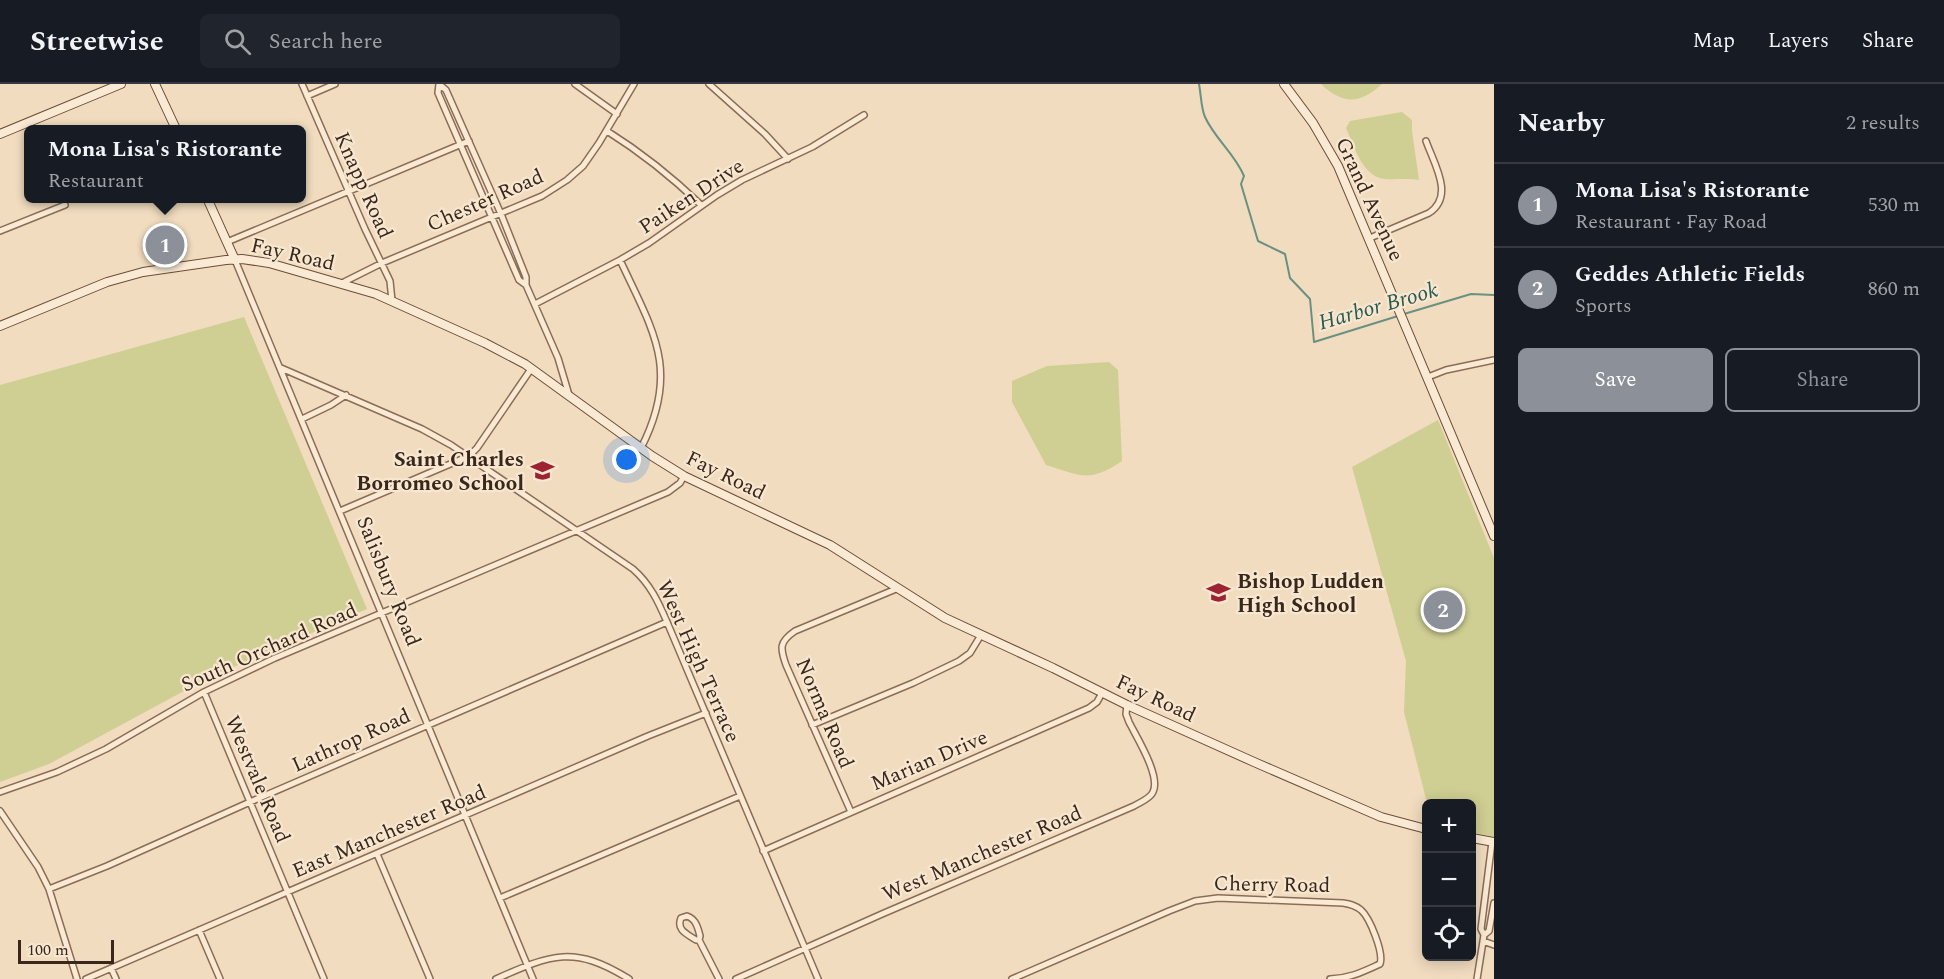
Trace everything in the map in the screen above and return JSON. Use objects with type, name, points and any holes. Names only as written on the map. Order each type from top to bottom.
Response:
[{"type":"street","points":[[0,134],[121,84]]},
{"type":"street","points":[[155,84],[174,125]]},
{"type":"street","name":"Knapp Road","points":[[302,84],[390,281],[392,301]]},
{"type":"street","points":[[307,96],[335,84]]},
{"type":"street","points":[[526,285],[519,280],[491,218],[438,93],[439,84],[446,90],[501,214],[526,277],[526,285],[558,358],[569,395]]},
{"type":"street","points":[[575,84],[617,114]]},
{"type":"street","name":"Chester Road","points":[[342,283],[382,263],[542,196],[567,180],[582,166],[607,131],[634,84]]},
{"type":"street","points":[[709,84],[788,159]]},
{"type":"street","name":"Grand Avenue","points":[[1284,84],[1330,150],[1370,238],[1494,536]]},
{"type":"street","name":"Paiken Drive","points":[[535,304],[649,243],[742,180],[788,159],[864,115]]},
{"type":"street","points":[[607,131],[673,177],[702,205]]},
{"type":"street","points":[[227,242],[469,141]]},
{"type":"street","points":[[1370,238],[1437,208],[1443,194],[1441,180],[1426,141]]},
{"type":"street","name":"Salisbury Road","points":[[209,203],[302,419],[533,979]]},
{"type":"street","points":[[0,231],[65,205]]},
{"type":"street","name":"Fay Road","points":[[0,326],[116,279],[174,266],[235,260],[269,263],[342,283],[392,301],[485,343],[531,369],[684,476],[830,545],[945,618],[1127,705],[1381,817],[1422,828]]},
{"type":"street","points":[[620,260],[659,352],[661,377],[658,406],[641,448]]},
{"type":"street","points":[[1428,377],[1446,370],[1494,360]]},
{"type":"street","name":"West High Terrace","points":[[280,368],[423,429],[469,456],[633,569],[645,580],[653,591],[667,622],[818,979]]},
{"type":"street","points":[[340,511],[469,456],[477,448],[531,369]]},
{"type":"street","points":[[302,419],[346,395]]},
{"type":"street","name":"South Orchard Road","points":[[0,792],[57,772],[96,754],[204,692],[275,658],[674,489],[684,476]]},
{"type":"street","name":"Norma Road","points":[[851,812],[782,653],[783,643],[785,638],[795,632],[896,589]]},
{"type":"street","name":"Lathrop Road","points":[[49,889],[107,866],[667,622]]},
{"type":"street","points":[[812,725],[913,683],[958,661],[970,653],[981,635]]},
{"type":"street","name":"Westvale Road","points":[[204,692],[324,979]]},
{"type":"street","name":"Marian Drive","points":[[763,851],[1089,708],[1097,702],[1102,693]]},
{"type":"street","name":"West Manchester Road","points":[[736,979],[1134,806],[1150,796],[1155,785],[1152,769],[1129,722],[1126,714],[1127,705]]},
{"type":"street","name":"East Manchester Road","points":[[86,979],[706,713]]},
{"type":"street","points":[[500,898],[740,796]]},
{"type":"street","points":[[0,811],[39,867],[49,889],[77,979]]},
{"type":"street","points":[[1476,839],[1493,842],[1481,929],[1484,938],[1494,945]]},
{"type":"street","points":[[377,854],[430,979]]},
{"type":"street","name":"Cherry Road","points":[[1012,979],[1169,911],[1196,901],[1218,897],[1353,904],[1368,918],[1382,959],[1365,976]]},
{"type":"street","points":[[1477,979],[1484,938],[1489,931],[1494,903]]},
{"type":"street","points":[[699,940],[680,928],[678,923],[681,918],[687,916],[693,919],[700,936],[699,940],[719,979]]},
{"type":"street","points":[[199,930],[220,979]]},
{"type":"street","points":[[496,979],[542,960],[560,957],[580,957],[608,966],[629,979]]},
{"type":"street","points":[[111,968],[117,979]]},
{"type":"street","points":[[1030,971],[1034,979]]},
{"type":"street","points":[[1330,979],[1365,976]]},
{"type":"green space","points":[[1321,84],[1382,84],[1374,91],[1359,98],[1344,99]]},
{"type":"green space","points":[[1402,112],[1412,120],[1419,180],[1385,179],[1370,173],[1360,159],[1346,128],[1350,121]]},
{"type":"green space","points":[[244,317],[367,609],[208,678],[49,764],[0,782],[0,385]]},
{"type":"green space","points":[[1109,362],[1118,370],[1122,461],[1093,475],[1077,474],[1046,465],[1012,402],[1012,381],[1047,366]]},
{"type":"green space","points":[[1438,420],[1494,558],[1494,837],[1476,833],[1476,799],[1426,799],[1404,712],[1406,661],[1352,467]]},
{"type":"waterway","name":"Harbor Brook","points":[[1199,84],[1205,117],[1244,176],[1241,184],[1258,241],[1285,254],[1290,278],[1310,299],[1314,342],[1398,316]]},
{"type":"waterway","name":"Harbor Brook","points":[[1404,314],[1471,294],[1494,295]]},
{"type":"place","name":"Mona Lisa's Ristorante","points":[[165,245]]},
{"type":"place","name":"Saint Charles Borromeo School","points":[[542,471]]},
{"type":"place","name":"Bishop Ludden High School","points":[[1219,593]]},
{"type":"place","name":"Geddes Athletic Fields","points":[[1443,610]]}]
